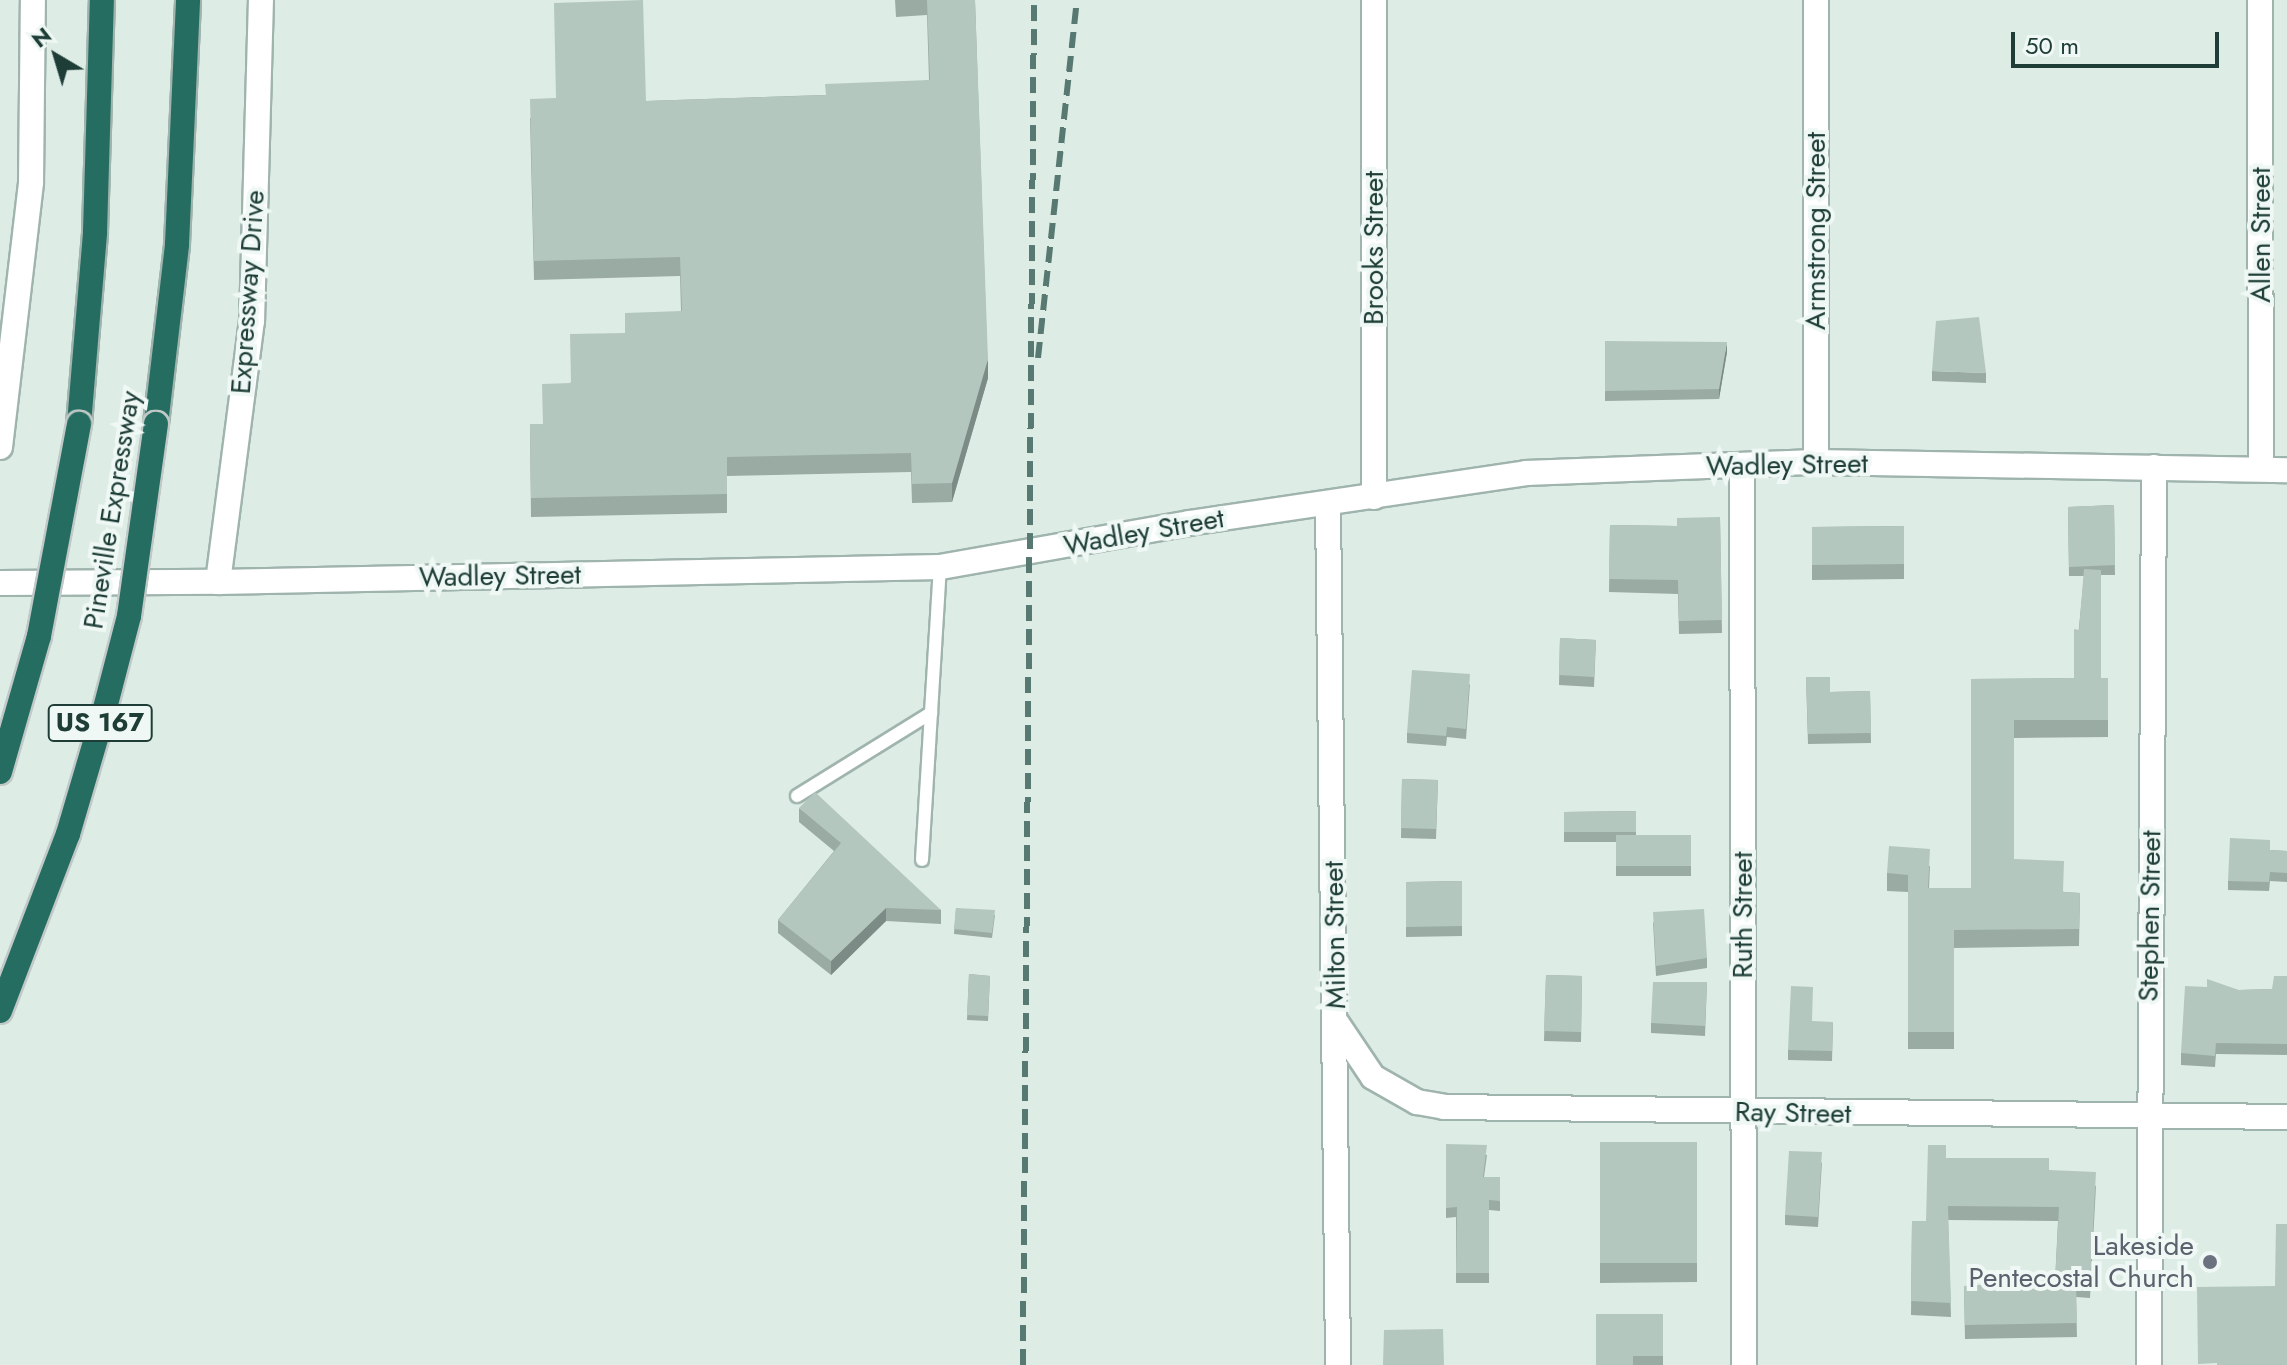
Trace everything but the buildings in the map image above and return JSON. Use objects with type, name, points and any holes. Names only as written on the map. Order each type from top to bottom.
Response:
[{"type":"highway","name":"Pineville Expressway","points":[[0,772],[43,622],[79,424],[95,232],[102,0]]},
{"type":"highway","name":"Pineville Expressway","points":[[0,1011],[68,834],[129,616],[177,244],[188,0]]},
{"type":"street","points":[[0,447],[31,182],[33,0]]},
{"type":"street","name":"Expressway Drive","points":[[218,582],[252,321],[261,0]]},
{"type":"street","name":"Brooks Street","points":[[1374,0],[1374,497]]},
{"type":"street","name":"Armstrong Street","points":[[1816,0],[1816,462]]},
{"type":"street","name":"Allen Street","points":[[2260,0],[2261,469]]},
{"type":"street","name":"Wadley Street","points":[[0,583],[218,582],[940,567],[1189,523],[1328,505],[1526,473],[1816,462],[2287,470]]},
{"type":"street","name":"Ruth Street","points":[[1742,465],[1744,1365]]},
{"type":"street","name":"Stephen Street","points":[[2149,1365],[2154,467]]},
{"type":"street","name":"Milton Street","points":[[1328,505],[1338,1365]]},
{"type":"street","name":"Ray Street","points":[[1336,1022],[1373,1077],[1417,1102],[1444,1107],[2148,1118],[2287,1117]]},
{"type":"lane","points":[[922,860],[940,567]]},
{"type":"lane","points":[[797,796],[931,713]]},
{"type":"railway","points":[[1023,1365],[1034,0]]},
{"type":"railway","points":[[1038,358],[1077,0]]},
{"type":"place","name":"Lakeside Pentecostal Church","points":[[2210,1262]]}]
